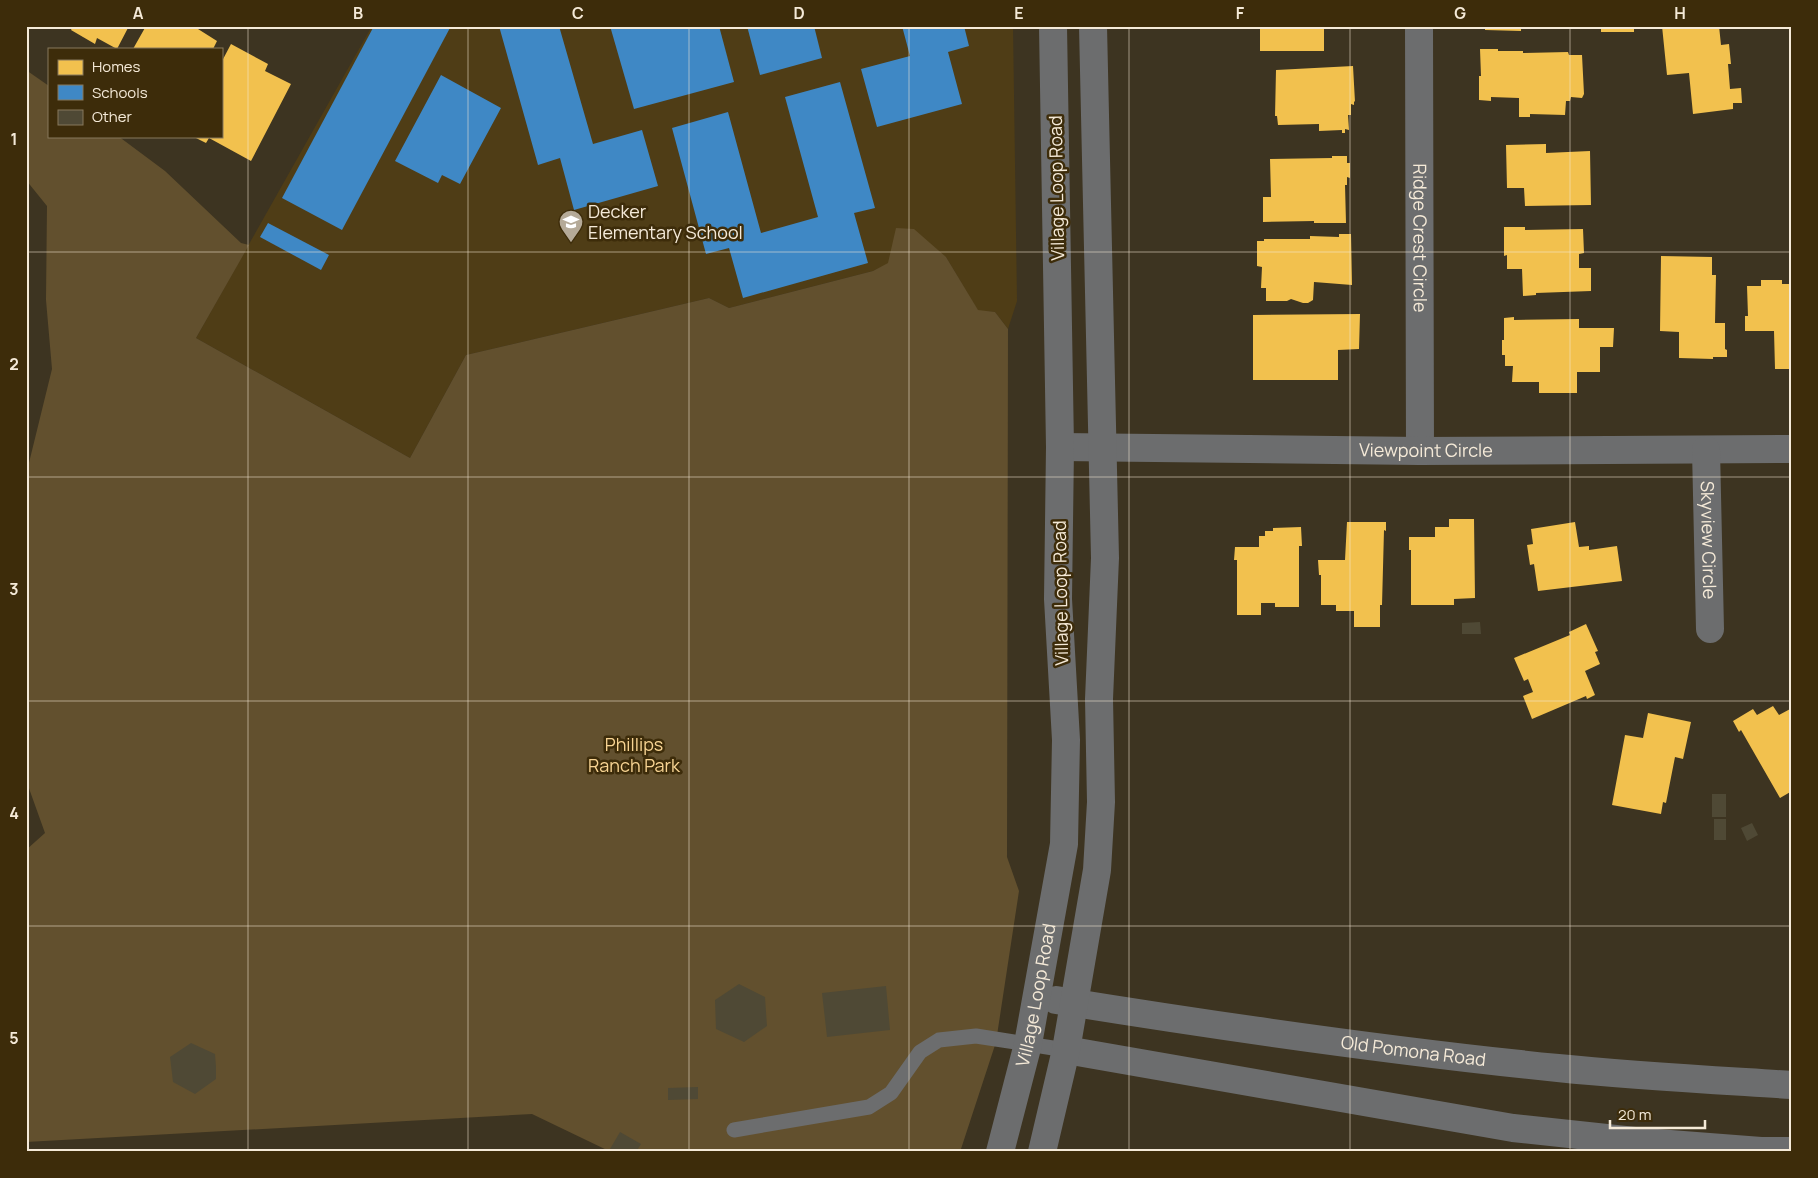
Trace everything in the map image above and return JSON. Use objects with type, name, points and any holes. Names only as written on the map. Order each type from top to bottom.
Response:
[{"type":"street","name":"Village Loop Road","points":[[1000,1152],[1038,997],[1064,844],[1066,740],[1058,599],[1060,447],[1053,26]]},
{"type":"street","name":"Village Loop Road","points":[[1042,1152],[1066,1050],[1097,870],[1100,802],[1099,699],[1105,558],[1094,26]]},
{"type":"street","name":"Ridge Crest Circle","points":[[1419,26],[1420,451]]},
{"type":"street","name":"Viewpoint Circle","points":[[1060,447],[1420,451],[1792,449]]},
{"type":"street","name":"Skyview Circle","points":[[1706,450],[1710,629]]},
{"type":"street","name":"Old Pomona Road","points":[[1038,997],[1235,1028],[1413,1052],[1559,1068],[1792,1085]]},
{"type":"street","points":[[1066,1050],[1513,1128],[1644,1142],[1761,1151],[1792,1151]]},
{"type":"lane","points":[[734,1130],[869,1107],[891,1093],[920,1052],[939,1040],[976,1036],[1066,1050]]},
{"type":"shaded area","name":"Decker Elementary School","points":[[372,26],[1013,26],[1017,301],[1008,329],[995,312],[978,311],[946,257],[888,264],[873,271],[729,308],[709,298],[466,355],[410,458],[196,338]]},
{"type":"green space","name":"Phillips Ranch Park","points":[[26,70],[48,85],[48,138],[121,138],[165,171],[241,243],[249,245],[196,338],[410,458],[466,355],[709,298],[729,308],[873,271],[888,263],[896,228],[914,229],[946,257],[978,310],[995,312],[1008,329],[1007,857],[1019,891],[996,1042],[960,1152],[611,1152],[532,1114],[26,1142],[26,850],[45,833],[26,780],[26,475],[52,369],[46,300],[47,206],[26,180]]},
{"type":"building: Homes","points":[[73,26],[129,26],[118,48],[97,38],[95,44],[71,30]]},
{"type":"building: Homes","points":[[146,26],[200,26],[198,29],[217,41],[214,48],[134,48]]},
{"type":"building: Homes","points":[[1260,26],[1324,26],[1324,51],[1260,51]]},
{"type":"building: Homes","points":[[1485,26],[1521,26],[1521,31],[1485,30]]},
{"type":"building: Homes","points":[[1601,26],[1634,26],[1634,32],[1601,32]]},
{"type":"building: Homes","points":[[1662,26],[1719,26],[1721,45],[1729,44],[1731,64],[1728,64],[1730,89],[1741,88],[1742,103],[1733,103],[1733,109],[1693,114],[1689,73],[1667,75]]},
{"type":"building: Homes","points":[[231,44],[268,64],[265,71],[291,84],[251,161],[209,138],[222,138],[222,61]]},
{"type":"building: Homes","points":[[1480,49],[1523,51],[1523,53],[1568,52],[1569,55],[1582,55],[1584,94],[1582,98],[1571,97],[1570,101],[1566,101],[1565,115],[1530,114],[1530,117],[1519,117],[1519,98],[1491,97],[1491,101],[1479,100],[1479,76],[1481,76]]},
{"type":"building: Homes","points":[[1353,66],[1355,102],[1354,105],[1351,104],[1351,115],[1348,115],[1349,130],[1345,129],[1345,133],[1342,133],[1342,130],[1319,131],[1319,124],[1278,125],[1277,116],[1275,116],[1276,70]]},
{"type":"building: Homes","points":[[196,138],[209,138],[206,143]]},
{"type":"building: Homes","points":[[1546,144],[1546,153],[1590,151],[1591,205],[1525,206],[1524,188],[1507,188],[1506,145]]},
{"type":"building: Homes","points":[[1332,156],[1347,156],[1347,163],[1350,163],[1350,178],[1347,177],[1347,185],[1345,185],[1346,223],[1314,223],[1314,221],[1263,222],[1263,197],[1271,197],[1270,159],[1332,158]]},
{"type":"building: Homes","points":[[1504,227],[1525,227],[1525,230],[1583,229],[1584,253],[1579,254],[1579,268],[1591,268],[1591,291],[1536,293],[1536,295],[1523,296],[1522,269],[1507,269],[1507,255],[1504,256]]},
{"type":"building: Homes","points":[[1339,234],[1351,234],[1352,285],[1314,282],[1313,300],[1308,303],[1291,299],[1287,301],[1266,301],[1266,288],[1261,288],[1262,267],[1257,266],[1257,241],[1264,241],[1264,239],[1310,239],[1310,236],[1339,237]]},
{"type":"building: Homes","points":[[1661,256],[1712,257],[1712,275],[1716,275],[1715,323],[1725,323],[1725,349],[1727,350],[1727,357],[1713,357],[1713,359],[1679,358],[1679,332],[1660,331]]},
{"type":"building: Homes","points":[[1761,280],[1782,280],[1782,284],[1792,284],[1792,369],[1775,369],[1774,331],[1745,331],[1745,316],[1748,316],[1747,286],[1761,286]]},
{"type":"building: Homes","points":[[1360,314],[1359,349],[1338,350],[1338,380],[1253,380],[1253,315]]},
{"type":"building: Homes","points":[[1514,317],[1514,320],[1579,319],[1579,328],[1614,328],[1613,347],[1600,347],[1600,372],[1577,372],[1577,393],[1539,393],[1539,382],[1512,382],[1513,366],[1505,366],[1505,355],[1502,355],[1504,318]]},
{"type":"building: Homes","points":[[1449,519],[1474,519],[1475,598],[1454,599],[1454,605],[1411,605],[1411,550],[1409,550],[1409,537],[1435,537],[1435,527],[1449,527]]},
{"type":"building: Homes","points":[[1347,522],[1386,522],[1386,531],[1384,530],[1380,627],[1354,627],[1354,611],[1336,611],[1336,605],[1321,605],[1321,575],[1319,575],[1318,560],[1345,560]]},
{"type":"building: Homes","points":[[1575,522],[1579,547],[1589,546],[1589,550],[1617,546],[1622,581],[1538,591],[1534,564],[1530,565],[1527,545],[1533,544],[1531,529]]},
{"type":"building: Homes","points":[[1301,527],[1302,546],[1299,546],[1299,607],[1275,607],[1275,603],[1261,603],[1261,615],[1237,615],[1237,560],[1234,560],[1235,547],[1259,547],[1259,536],[1265,536],[1265,531],[1273,531],[1273,528]]},
{"type":"building: Homes","points":[[1586,624],[1598,651],[1595,652],[1600,664],[1585,671],[1595,695],[1587,699],[1586,696],[1532,719],[1523,696],[1533,692],[1528,679],[1524,681],[1514,658],[1570,635],[1569,632]]},
{"type":"building: Homes","points":[[1773,706],[1779,715],[1792,708],[1792,778],[1790,778],[1792,791],[1780,798],[1741,730],[1739,732],[1733,721],[1753,709],[1757,715]]},
{"type":"building: Homes","points":[[1648,713],[1691,722],[1683,759],[1675,757],[1666,803],[1663,802],[1661,814],[1612,805],[1625,735],[1643,738]]},
{"type":"building: Schools","points":[[374,26],[451,26],[342,230],[282,198]]},
{"type":"building: Schools","points":[[499,26],[559,26],[593,144],[642,130],[658,186],[574,210],[560,158],[538,165]]},
{"type":"building: Schools","points":[[610,26],[719,26],[734,82],[634,109]]},
{"type":"building: Schools","points":[[747,26],[814,26],[822,58],[760,75]]},
{"type":"building: Schools","points":[[902,26],[964,26],[969,46],[948,52],[962,104],[877,127],[861,69],[910,56]]},
{"type":"building: Schools","points":[[441,75],[501,108],[460,184],[442,175],[438,183],[395,161]]},
{"type":"building: Schools","points":[[840,82],[875,208],[854,213],[868,263],[743,298],[729,248],[706,254],[672,128],[728,112],[761,233],[818,217],[785,97]]},
{"type":"building: Schools","points":[[268,223],[329,255],[321,270],[260,237]]},
{"type":"building: Other","points":[[1480,622],[1481,634],[1462,634],[1462,623]]},
{"type":"building: Other","points":[[1712,794],[1726,794],[1726,817],[1712,817]]},
{"type":"building: Other","points":[[1714,819],[1726,819],[1726,840],[1714,840]]},
{"type":"building: Other","points":[[1752,823],[1758,835],[1747,841],[1741,828]]},
{"type":"building: Other","points":[[739,984],[765,997],[767,1026],[744,1042],[716,1029],[715,1000]]},
{"type":"building: Other","points":[[886,986],[890,1030],[827,1037],[822,993]]},
{"type":"building: Other","points":[[191,1043],[215,1054],[216,1079],[195,1094],[173,1082],[170,1057]]},
{"type":"building: Other","points":[[698,1087],[698,1099],[668,1100],[668,1088]]},
{"type":"building: Other","points":[[620,1132],[641,1144],[636,1152],[615,1152],[610,1149]]},
{"type":"place","name":"Decker Elementary School","points":[[571,243]]}]
